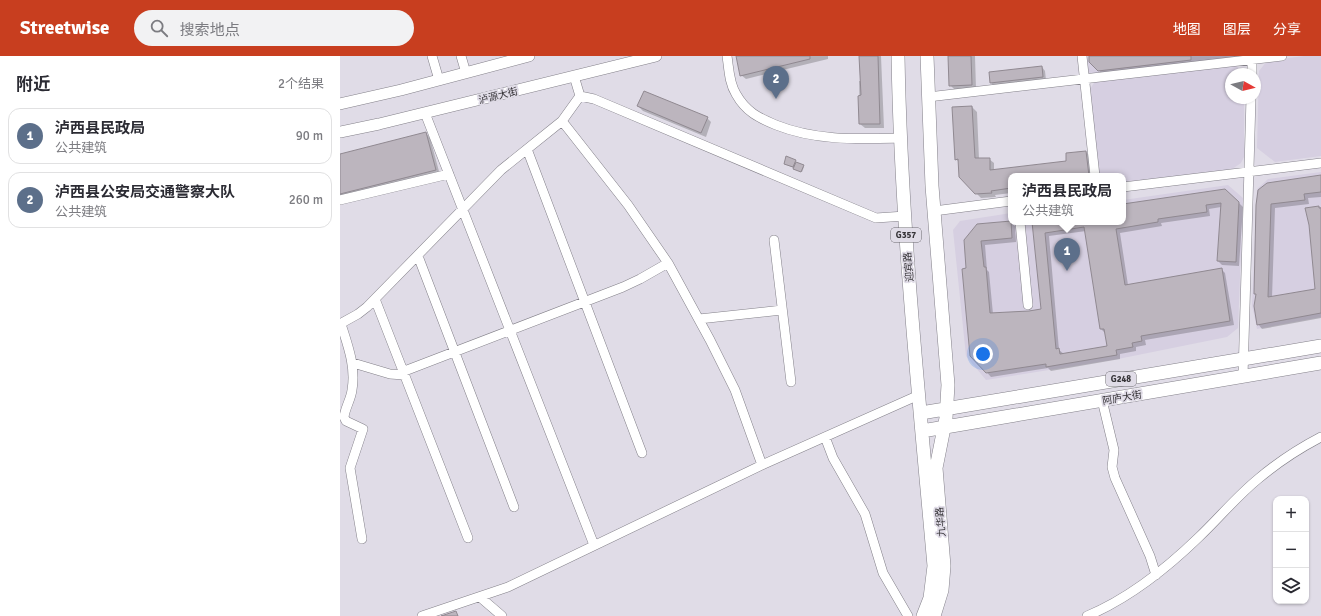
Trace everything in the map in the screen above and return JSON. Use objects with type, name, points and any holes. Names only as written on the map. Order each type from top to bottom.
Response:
[{"type":"highway","name":"迎宾路","points":[[898,56],[904,216],[922,431]]},
{"type":"highway","name":"G357","points":[[927,56],[934,211],[947,372],[947,409]]},
{"type":"highway","name":"G248","points":[[921,413],[1321,346]]},
{"type":"highway","name":"阿庐大街","points":[[922,431],[1321,363]]},
{"type":"highway","points":[[944,427],[947,409]]},
{"type":"highway","name":"九华路","points":[[934,616],[942,590],[944,566],[936,468],[944,427]]},
{"type":"highway","name":"九华路","points":[[922,431],[934,566],[930,598],[923,616]]},
{"type":"main road","points":[[340,104],[529,56]]},
{"type":"main road","name":"泸源大街","points":[[340,132],[425,113],[656,56]]},
{"type":"street","points":[[432,56],[439,80]]},
{"type":"street","points":[[461,56],[466,73]]},
{"type":"street","points":[[727,56],[732,86],[736,95],[746,108],[758,117],[783,127],[811,135],[853,139],[900,138]]},
{"type":"street","points":[[1082,56],[1095,173]]},
{"type":"street","points":[[928,97],[1252,58],[1282,56]]},
{"type":"street","points":[[574,76],[580,96]]},
{"type":"street","points":[[362,539],[350,468],[363,429],[346,421],[344,417],[352,393],[354,373],[353,363],[340,324],[358,314],[375,299],[501,170],[562,121],[580,96]]},
{"type":"street","points":[[580,96],[594,99],[876,218],[904,216]]},
{"type":"street","points":[[1243,376],[1251,104]]},
{"type":"street","points":[[425,113],[594,545]]},
{"type":"street","points":[[562,121],[632,210],[668,263],[699,319],[735,390],[762,465]]},
{"type":"street","points":[[527,149],[642,453]]},
{"type":"street","points":[[1126,187],[1321,163]]},
{"type":"street","points":[[340,200],[449,174]]},
{"type":"street","points":[[934,211],[1008,201]]},
{"type":"street","points":[[1020,225],[1028,305]]},
{"type":"street","points":[[774,240],[791,382]]},
{"type":"street","points":[[418,256],[514,507]]},
{"type":"street","points":[[353,363],[390,374],[403,373],[585,302],[640,279],[668,263]]},
{"type":"street","points":[[375,299],[468,538]]},
{"type":"street","points":[[699,319],[782,310]]},
{"type":"street","points":[[422,616],[508,587],[762,465],[919,395]]},
{"type":"street","points":[[1102,400],[1114,450],[1112,468],[1115,478],[1150,556],[1156,575]]},
{"type":"street","points":[[825,437],[833,458],[865,514],[883,573],[906,615],[908,616]]},
{"type":"street","points":[[1087,616],[1111,604],[1156,575],[1198,538],[1257,479],[1287,457],[1321,437]]},
{"type":"street","points":[[340,470],[350,468]]},
{"type":"street","points":[[480,597],[502,616]]},
{"type":"shaded area","points":[[1086,56],[1246,56],[1088,75]]},
{"type":"shaded area","points":[[1304,56],[1321,56],[1321,156],[1275,162],[1257,148],[1258,104],[1261,104],[1261,68],[1267,61]]},
{"type":"shaded area","points":[[1234,64],[1238,68],[1225,68],[1225,104],[1244,104],[1244,157],[1241,163],[1232,169],[1126,183],[1126,173],[1098,173],[1090,89],[1096,80]]},
{"type":"shaded area","points":[[1321,172],[1321,317],[1257,329],[1252,305],[1257,189],[1268,179]]},
{"type":"shaded area","points":[[1228,185],[1243,198],[1238,328],[1227,337],[1118,359],[986,380],[966,356],[953,230],[960,221],[1008,213],[1008,225],[1126,225],[1126,200]]},
{"type":"building","points":[[736,56],[810,56],[810,59],[740,76]]},
{"type":"building","points":[[859,56],[878,56],[880,124],[859,124],[858,96],[861,95]]},
{"type":"building","points":[[948,56],[971,56],[972,85],[949,86]]},
{"type":"building","points":[[1089,56],[1191,56],[1191,60],[1098,71],[1089,62]]},
{"type":"building","points":[[1042,66],[1043,77],[990,83],[989,72]]},
{"type":"building","points":[[644,91],[708,117],[701,133],[637,106]]},
{"type":"building","points":[[972,106],[975,158],[990,158],[990,170],[1066,161],[1066,153],[1086,151],[1089,173],[1008,173],[1008,188],[991,191],[992,193],[975,194],[959,177],[958,159],[955,160],[952,107]]},
{"type":"building","points":[[426,132],[436,170],[340,194],[340,154]]},
{"type":"building","points":[[786,156],[796,160],[793,167],[784,164]]},
{"type":"building","points":[[796,162],[804,165],[801,172],[793,169]]},
{"type":"building","points":[[1321,175],[1321,192],[1304,194],[1305,200],[1271,204],[1268,297],[1315,289],[1309,225],[1305,208],[1319,206],[1319,208],[1321,208],[1321,313],[1257,325],[1254,306],[1256,294],[1254,294],[1256,205],[1258,190],[1267,183]]},
{"type":"building","points":[[1225,189],[1239,202],[1236,262],[1217,261],[1221,203],[1206,205],[1207,212],[1158,219],[1158,222],[1116,229],[1125,285],[1222,268],[1230,321],[1141,336],[1142,341],[1132,343],[1133,347],[1116,350],[1117,355],[1046,367],[1046,364],[986,373],[970,356],[962,269],[966,268],[964,240],[977,224],[1008,221],[1008,225],[1011,225],[1012,238],[981,241],[984,267],[986,267],[990,313],[1041,309],[1032,225],[1126,225],[1126,204]],"holes":[[[1084,227],[1100,329],[1104,329],[1107,346],[1060,354],[1059,348],[1056,349],[1045,233]]]},
{"type":"building","points":[[456,611],[458,616],[441,616]]},
{"type":"place","name":"泸西县公安局交通警察大队","points":[[776,99]]},
{"type":"place","name":"泸西县民政局","points":[[1067,271]]}]
